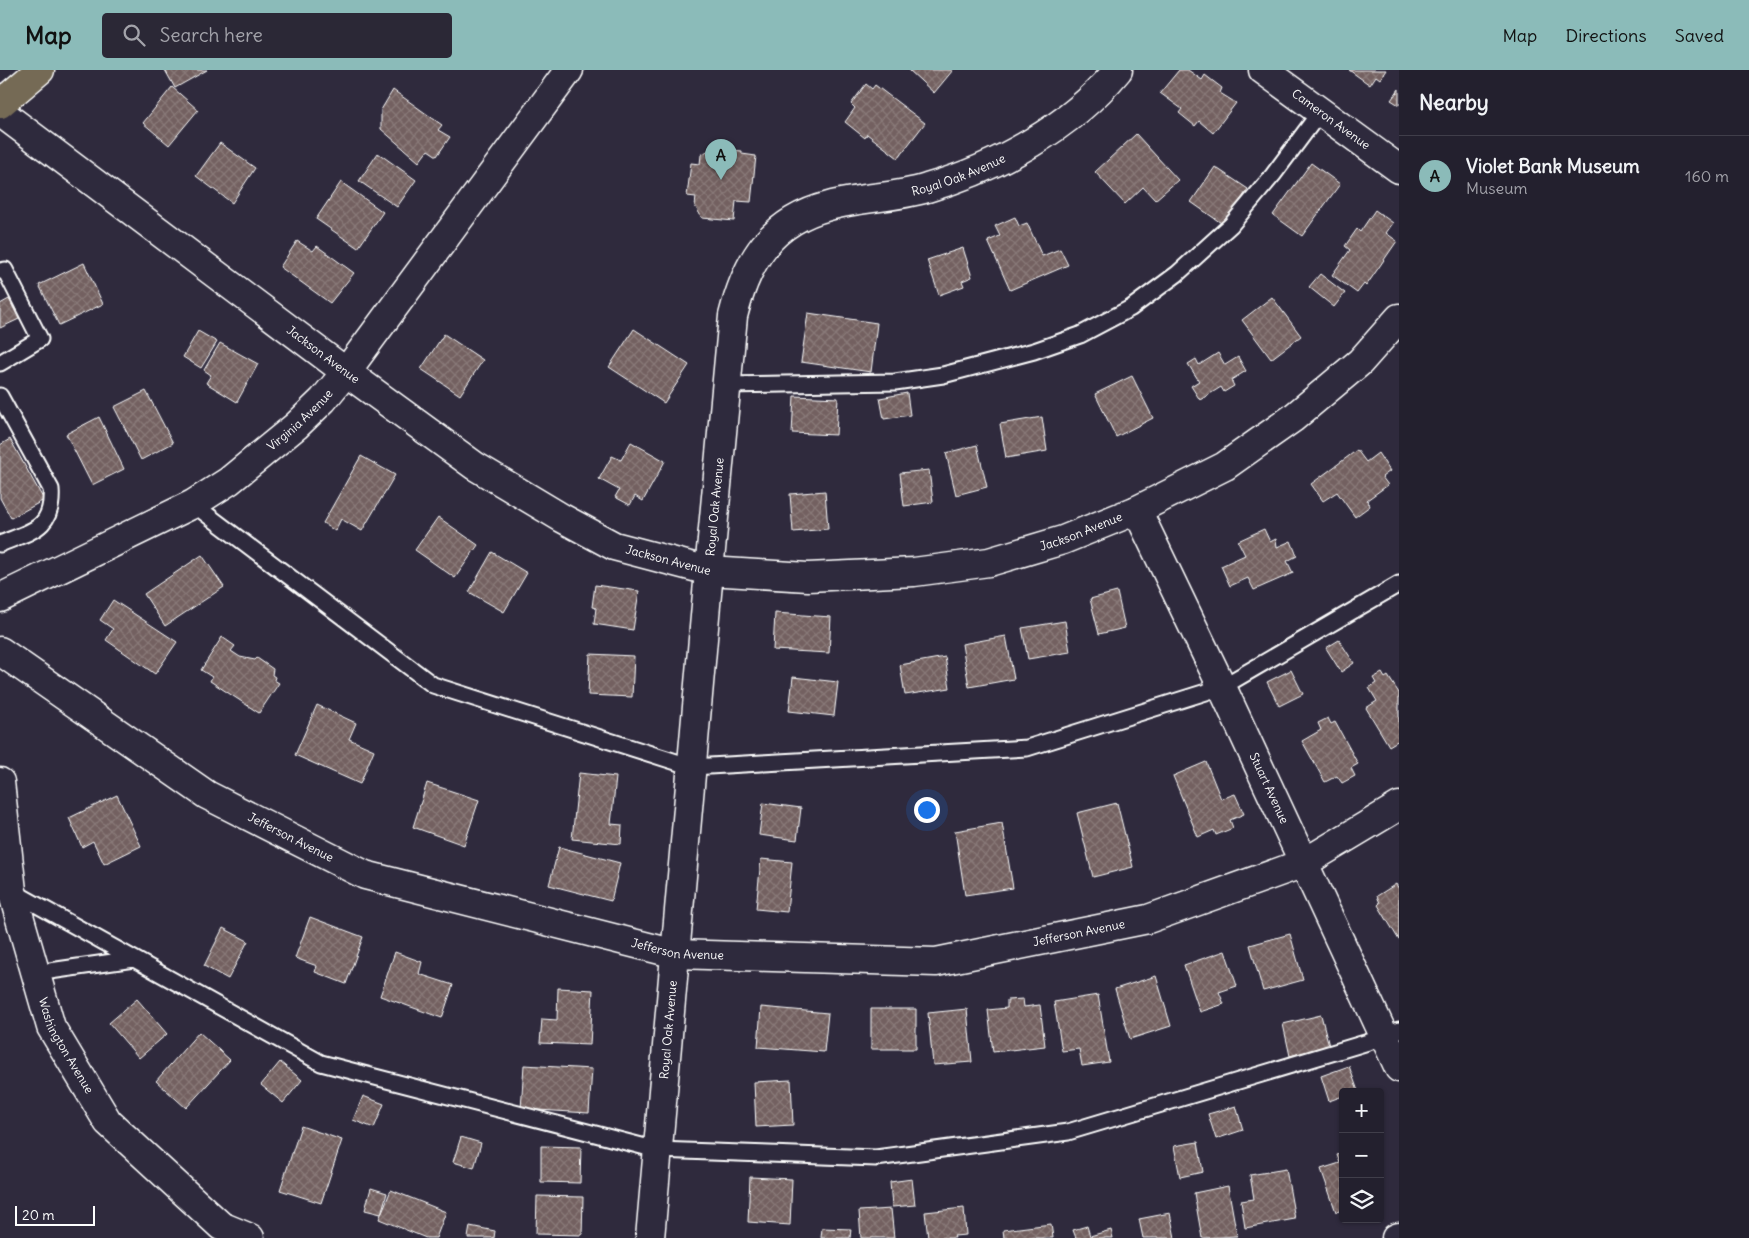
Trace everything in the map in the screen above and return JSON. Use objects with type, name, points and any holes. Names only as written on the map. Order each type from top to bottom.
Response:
[{"type":"main road","points":[[0,104],[40,70]]},
{"type":"street","name":"Virginia Avenue","points":[[0,598],[193,504],[229,482],[274,445],[323,400],[346,372],[569,70]]},
{"type":"street","name":"Royal Oak Avenue","points":[[650,1238],[708,571],[733,316],[741,286],[758,252],[779,229],[800,216],[830,205],[926,189],[977,171],[1038,138],[1076,111],[1118,70]]},
{"type":"street","name":"Cameron Avenue","points":[[1263,70],[1399,170]]},
{"type":"street","name":"Jackson Avenue","points":[[0,112],[346,372],[475,466],[562,518],[614,546],[708,571],[808,577],[914,572],[989,562],[1063,540],[1137,510],[1225,466],[1293,418],[1360,362],[1399,318]]},
{"type":"street","name":"Stuart Avenue","points":[[1137,510],[1304,863],[1392,1034],[1399,1068]]},
{"type":"street","name":"Jefferson Avenue","points":[[0,651],[207,795],[365,875],[676,954],[936,962],[1148,919],[1304,863],[1399,806]]},
{"type":"street","name":"Washington Avenue","points":[[0,782],[12,891],[51,1027],[108,1122],[221,1226],[250,1238]]},
{"type":"lane","points":[[726,385],[895,382],[924,378],[943,375],[1034,351],[1080,335],[1131,308],[1177,274],[1231,225],[1273,175],[1320,112]]},
{"type":"lane","points":[[0,272],[4,270],[40,339],[0,363]]},
{"type":"lane","points":[[0,396],[51,489],[52,505],[48,518],[40,526],[0,544]]},
{"type":"lane","points":[[193,504],[434,685],[692,767],[1027,748],[1222,687],[1399,584]]},
{"type":"lane","points":[[12,891],[321,1063],[657,1150],[876,1158],[1068,1132],[1392,1034]]},
{"type":"lane","points":[[36,973],[134,959]]},
{"type":"building","points":[[165,70],[207,70],[175,88]]},
{"type":"building","points":[[909,70],[953,70],[934,93]]},
{"type":"building","points":[[1179,70],[1188,70],[1202,80],[1205,75],[1222,88],[1220,93],[1236,103],[1213,133],[1199,121],[1195,126],[1179,113],[1182,109],[1160,93]]},
{"type":"building","points":[[1349,70],[1386,70],[1380,79],[1376,76],[1370,85]]},
{"type":"building","points":[[866,84],[872,89],[875,85],[925,123],[898,158],[867,134],[865,138],[845,122],[855,108],[851,104]]},
{"type":"building","points":[[172,87],[198,110],[169,145],[143,123]]},
{"type":"building","points":[[1399,89],[1399,105],[1391,100]]},
{"type":"building","points":[[393,90],[442,125],[438,130],[450,137],[437,156],[428,150],[419,162],[381,129],[381,110]]},
{"type":"building","points":[[1136,134],[1178,180],[1155,200],[1143,187],[1125,204],[1095,172]]},
{"type":"building","points":[[220,143],[255,168],[232,203],[196,176]]},
{"type":"building","points":[[712,148],[742,151],[742,154],[756,156],[751,202],[736,201],[734,221],[702,218],[695,206],[696,197],[687,196],[691,163],[700,164],[701,155]]},
{"type":"building","points":[[378,153],[416,180],[397,207],[359,181]]},
{"type":"building","points":[[1311,163],[1340,184],[1302,236],[1273,215]]},
{"type":"building","points":[[1215,167],[1248,189],[1224,225],[1191,202]]},
{"type":"building","points":[[341,182],[383,212],[358,248],[316,219]]},
{"type":"building","points":[[1375,210],[1393,223],[1386,233],[1397,241],[1366,286],[1364,284],[1357,293],[1332,275],[1350,250],[1345,246],[1357,229],[1360,232]]},
{"type":"building","points":[[1015,217],[1019,226],[1027,223],[1042,256],[1060,249],[1068,265],[1010,290],[988,241],[1000,236],[995,226]]},
{"type":"building","points":[[297,241],[313,251],[317,246],[354,273],[330,303],[280,267]]},
{"type":"building","points":[[963,248],[972,277],[962,281],[964,286],[939,295],[927,260]]},
{"type":"building","points":[[84,263],[103,304],[59,325],[39,285]]},
{"type":"building","points":[[1320,274],[1345,293],[1334,307],[1309,287]]},
{"type":"building","points":[[1272,297],[1301,336],[1271,359],[1242,320]]},
{"type":"building","points":[[9,299],[19,319],[0,328],[0,304]]},
{"type":"building","points":[[808,313],[877,323],[871,372],[801,362]]},
{"type":"building","points":[[634,329],[689,365],[664,403],[609,367]]},
{"type":"building","points":[[198,331],[217,342],[201,368],[183,357]]},
{"type":"building","points":[[444,334],[483,360],[460,395],[421,369]]},
{"type":"building","points":[[220,343],[258,364],[237,402],[206,383],[211,375],[204,370]]},
{"type":"building","points":[[1218,353],[1225,365],[1238,357],[1246,371],[1231,380],[1234,386],[1224,392],[1221,387],[1200,400],[1191,386],[1199,381],[1188,364],[1196,359],[1199,365]]},
{"type":"building","points":[[1132,376],[1153,418],[1116,437],[1095,394]]},
{"type":"building","points":[[146,391],[173,443],[141,460],[114,407]]},
{"type":"building","points":[[907,393],[910,415],[884,419],[880,398]]},
{"type":"building","points":[[794,396],[838,398],[836,435],[792,433]]},
{"type":"building","points":[[99,417],[124,469],[92,485],[66,434]]},
{"type":"building","points":[[1042,417],[1047,451],[1006,458],[1000,424]]},
{"type":"building","points":[[10,439],[44,500],[11,518],[0,498],[0,445]]},
{"type":"building","points":[[631,442],[665,461],[643,501],[635,496],[630,505],[615,497],[619,490],[599,479],[612,456],[621,460]]},
{"type":"building","points":[[977,445],[987,487],[956,495],[946,453]]},
{"type":"building","points":[[1357,450],[1366,462],[1378,453],[1390,471],[1382,477],[1388,485],[1367,500],[1370,506],[1355,517],[1337,492],[1323,501],[1311,484]]},
{"type":"building","points":[[361,456],[395,475],[362,531],[341,519],[335,531],[323,523]]},
{"type":"building","points":[[929,470],[933,502],[904,506],[900,473]]},
{"type":"building","points":[[825,491],[828,529],[793,532],[790,494]]},
{"type":"building","points":[[438,517],[478,545],[455,578],[415,550]]},
{"type":"building","points":[[1264,529],[1270,542],[1276,539],[1277,547],[1291,541],[1297,556],[1287,561],[1293,573],[1254,590],[1248,578],[1230,586],[1221,566],[1245,555],[1238,541]]},
{"type":"building","points":[[492,552],[527,573],[504,612],[469,592]]},
{"type":"building","points":[[202,555],[224,587],[165,626],[144,594]]},
{"type":"building","points":[[595,585],[639,591],[633,630],[594,624],[596,608],[592,607]]},
{"type":"building","points":[[1117,592],[1125,628],[1099,634],[1090,599]]},
{"type":"building","points":[[113,600],[177,642],[155,674],[106,640],[113,629],[100,620]]},
{"type":"building","points":[[775,613],[831,617],[829,653],[773,650]]},
{"type":"building","points":[[1065,621],[1070,652],[1028,659],[1022,628]]},
{"type":"building","points":[[1006,636],[1014,679],[969,687],[962,644]]},
{"type":"building","points":[[222,637],[235,646],[231,651],[240,657],[255,660],[257,658],[273,669],[272,675],[275,677],[274,680],[279,683],[259,713],[210,681],[212,677],[201,670]]},
{"type":"building","points":[[1339,640],[1354,663],[1341,672],[1326,648]]},
{"type":"building","points":[[590,654],[634,656],[632,697],[588,695]]},
{"type":"building","points":[[945,657],[950,688],[905,695],[900,665]]},
{"type":"building","points":[[1291,670],[1303,694],[1279,706],[1267,682]]},
{"type":"building","points":[[1382,673],[1385,678],[1388,676],[1399,693],[1399,740],[1389,746],[1366,708],[1377,701],[1369,688],[1376,683],[1373,678]]},
{"type":"building","points":[[793,677],[838,682],[834,716],[789,711]]},
{"type":"building","points":[[317,705],[356,723],[349,739],[374,750],[360,784],[295,755]]},
{"type":"building","points":[[1328,718],[1331,724],[1335,722],[1358,764],[1351,768],[1355,776],[1342,783],[1337,776],[1325,782],[1302,741],[1321,730],[1318,723]]},
{"type":"building","points":[[1206,762],[1221,799],[1235,794],[1244,814],[1230,820],[1233,828],[1216,835],[1214,830],[1198,837],[1173,776]]},
{"type":"building","points":[[579,773],[616,777],[611,824],[622,825],[621,844],[572,839]]},
{"type":"building","points":[[427,783],[479,800],[464,845],[413,827]]},
{"type":"building","points":[[117,795],[141,846],[104,864],[93,841],[82,847],[69,818]]},
{"type":"building","points":[[763,803],[801,808],[797,840],[759,835]]},
{"type":"building","points":[[1117,803],[1133,867],[1093,877],[1077,813]]},
{"type":"building","points":[[1002,823],[1013,888],[965,895],[955,831]]},
{"type":"building","points":[[559,847],[620,863],[611,901],[549,885]]},
{"type":"building","points":[[761,859],[792,862],[787,912],[756,909]]},
{"type":"building","points":[[1396,884],[1399,889],[1399,940],[1378,905],[1380,903],[1377,896]]},
{"type":"building","points":[[310,917],[363,937],[346,984],[315,972],[317,966],[295,958]]},
{"type":"building","points":[[223,928],[248,941],[228,979],[204,966]]},
{"type":"building","points":[[1290,934],[1303,980],[1263,991],[1250,945]]},
{"type":"building","points":[[1225,951],[1237,986],[1219,992],[1224,1004],[1200,1012],[1184,965]]},
{"type":"building","points":[[395,952],[422,962],[419,974],[453,985],[442,1018],[380,996]]},
{"type":"building","points":[[1156,976],[1171,1026],[1130,1039],[1115,989]]},
{"type":"building","points":[[558,988],[593,990],[590,1045],[540,1043],[542,1019],[557,1020]]},
{"type":"building","points":[[1098,995],[1109,1062],[1082,1066],[1079,1049],[1062,1051],[1054,1002]]},
{"type":"building","points":[[137,999],[167,1034],[139,1058],[109,1023]]},
{"type":"building","points":[[1023,999],[1024,1007],[1040,1005],[1045,1046],[993,1052],[988,1010],[1007,1008],[1007,1000]]},
{"type":"building","points":[[761,1007],[828,1013],[824,1052],[758,1047]]},
{"type":"building","points":[[871,1009],[916,1009],[916,1049],[871,1049]]},
{"type":"building","points":[[967,1009],[972,1062],[933,1065],[928,1013]]},
{"type":"building","points":[[1321,1015],[1329,1046],[1290,1056],[1283,1024]]},
{"type":"building","points":[[199,1032],[230,1060],[186,1108],[156,1081]]},
{"type":"building","points":[[280,1062],[302,1080],[283,1103],[261,1085]]},
{"type":"building","points":[[524,1065],[592,1069],[589,1113],[521,1109]]},
{"type":"building","points":[[1349,1066],[1357,1088],[1339,1088],[1339,1097],[1329,1101],[1321,1076]]},
{"type":"building","points":[[791,1080],[793,1125],[756,1127],[754,1082]]},
{"type":"building","points":[[363,1096],[384,1104],[374,1128],[353,1120]]},
{"type":"building","points":[[1236,1106],[1243,1130],[1216,1139],[1208,1114]]},
{"type":"building","points":[[301,1126],[342,1140],[321,1203],[280,1190]]},
{"type":"building","points":[[461,1137],[481,1143],[474,1168],[453,1162]]},
{"type":"building","points":[[1198,1142],[1203,1172],[1180,1177],[1174,1146]]},
{"type":"building","points":[[541,1146],[581,1147],[580,1183],[541,1182]]},
{"type":"building","points":[[1339,1163],[1339,1211],[1336,1212],[1321,1169]]},
{"type":"building","points":[[1286,1169],[1295,1219],[1245,1228],[1241,1201],[1254,1199],[1250,1175]]},
{"type":"building","points":[[750,1177],[792,1179],[790,1225],[748,1222]]},
{"type":"building","points":[[912,1179],[915,1205],[892,1207],[890,1182]]},
{"type":"building","points":[[1228,1186],[1237,1236],[1202,1238],[1194,1193]]},
{"type":"building","points":[[371,1188],[387,1193],[381,1214],[365,1210]]},
{"type":"building","points":[[391,1190],[446,1212],[436,1238],[426,1238],[379,1219]]},
{"type":"building","points":[[537,1196],[583,1197],[582,1235],[536,1234]]},
{"type":"building","points":[[964,1208],[966,1235],[954,1236],[955,1238],[928,1238],[925,1212]]},
{"type":"building","points":[[891,1209],[894,1238],[861,1238],[859,1211]]},
{"type":"building","points":[[1170,1213],[1175,1238],[1143,1238],[1139,1219]]},
{"type":"building","points":[[1051,1224],[1053,1238],[1004,1238],[1003,1230]]},
{"type":"building","points":[[470,1226],[495,1231],[494,1238],[468,1238]]},
{"type":"building","points":[[1087,1226],[1090,1236],[1111,1230],[1113,1238],[1076,1238],[1073,1230]]},
{"type":"building","points":[[822,1228],[851,1229],[850,1238],[821,1238]]},
{"type":"place","name":"Violet Bank Museum","points":[[721,180]]}]
